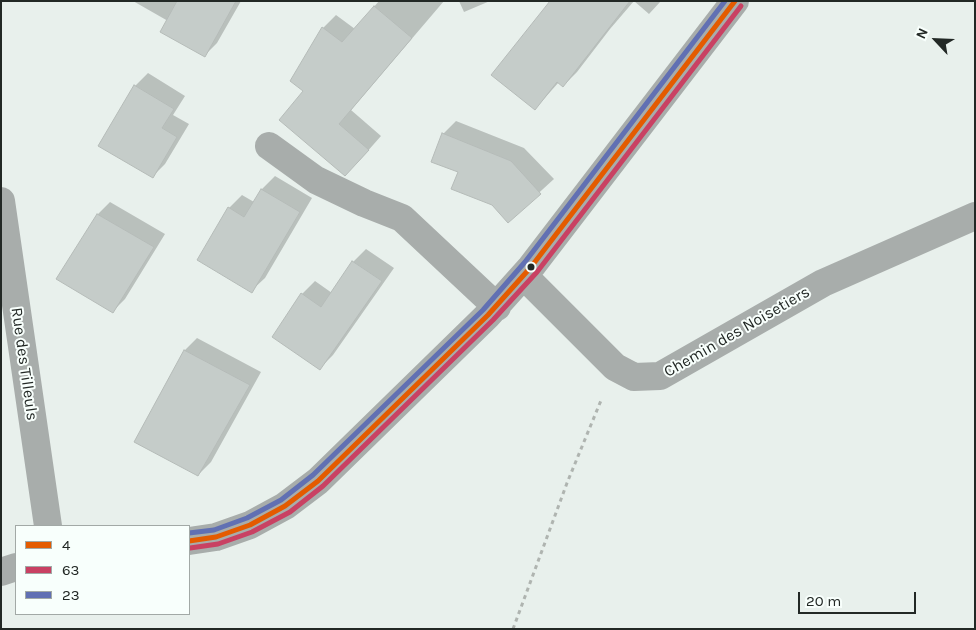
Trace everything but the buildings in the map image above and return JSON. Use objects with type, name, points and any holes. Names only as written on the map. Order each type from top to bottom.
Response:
[{"type":"street","points":[[190,541],[216,536],[250,526],[292,501],[318,481],[496,307],[524,276],[735,1]]},
{"type":"street","points":[[269,146],[316,180],[364,203],[402,218],[496,307]]},
{"type":"street","name":"Rue des Tilleuls","points":[[1,201],[48,525]]},
{"type":"street","name":"Chemin des Noisetiers","points":[[524,276],[614,368],[634,377],[660,376],[823,283],[975,216]]},
{"type":"street","points":[[1,572],[15,567]]},
{"type":"path","points":[[513,629],[567,483],[614,368]]},
{"type":"transit line","name":"23","points":[[190,533],[214,530],[247,518],[281,500],[313,475],[483,310],[525,262],[725,1]]},
{"type":"transit line","name":"4","points":[[190,541],[216,537],[250,525],[285,506],[318,481],[488,315],[531,267],[735,1]]},
{"type":"transit line","name":"63","points":[[190,548],[218,544],[252,532],[290,512],[323,486],[493,320],[537,272],[741,6]]}]
